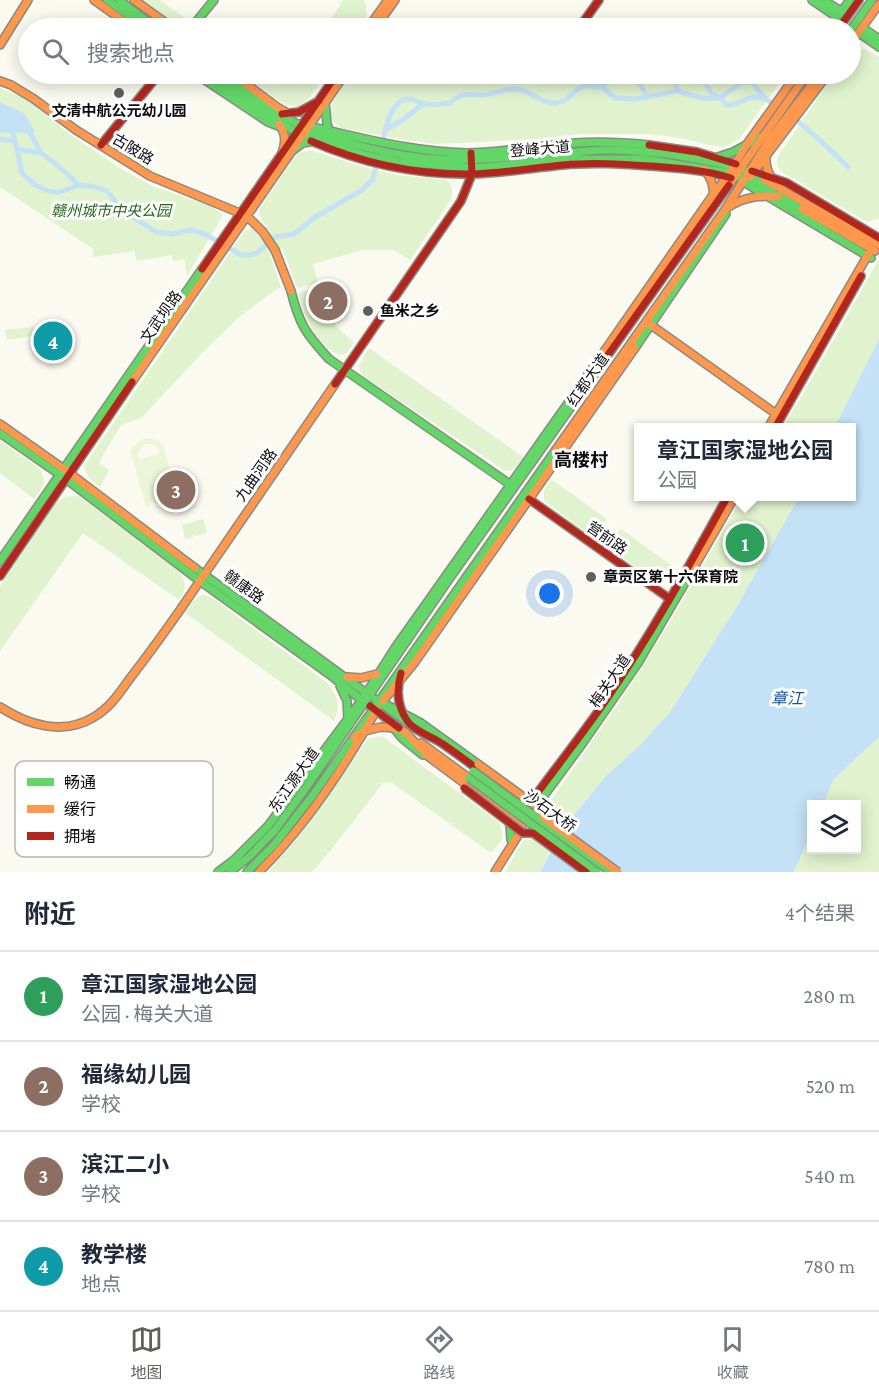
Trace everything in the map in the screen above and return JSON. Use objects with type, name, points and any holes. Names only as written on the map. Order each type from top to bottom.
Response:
[{"type":"main road","points":[[0,45],[28,0]]},
{"type":"main road","points":[[94,0],[119,18]]},
{"type":"main road","points":[[107,0],[132,18]]},
{"type":"main road","points":[[118,0],[142,18]]},
{"type":"main road","points":[[134,0],[159,18]]},
{"type":"main road","points":[[199,18],[214,0]]},
{"type":"main road","points":[[374,0],[386,5]]},
{"type":"main road","points":[[376,18],[386,5],[395,0]]},
{"type":"main road","points":[[586,18],[599,0]]},
{"type":"main road","points":[[812,0],[839,14]]},
{"type":"main road","points":[[824,0],[839,14]]},
{"type":"main road","points":[[836,18],[850,0]]},
{"type":"main road","points":[[846,18],[859,0]]},
{"type":"main road","points":[[859,18],[872,0]]},
{"type":"main road","points":[[861,30],[879,4]]},
{"type":"main road","points":[[861,30],[879,39]]},
{"type":"main road","points":[[861,30],[879,47]]},
{"type":"main road","name":"古陂路","points":[[0,81],[34,99],[76,130],[150,176],[244,214],[259,225],[273,246],[283,269],[303,327],[322,352],[345,371],[511,485]]},
{"type":"main road","points":[[101,145],[151,84]]},
{"type":"main road","points":[[211,84],[268,122],[282,128],[302,130]]},
{"type":"main road","name":"登峰大道","points":[[225,84],[324,142],[399,158],[471,163],[604,150],[655,153],[705,167],[735,171],[877,243]]},
{"type":"main road","name":"登峰大道","points":[[234,84],[277,116]]},
{"type":"main road","points":[[246,84],[289,114],[312,141],[325,148],[365,150],[399,158],[425,172],[573,144],[605,143],[680,148],[718,158],[735,171]]},
{"type":"main road","name":"文武坝路","points":[[244,214],[282,153],[302,130],[331,84]]},
{"type":"main road","name":"文武坝路","points":[[322,101],[336,84]]},
{"type":"main road","points":[[259,872],[287,843],[326,790],[357,745],[380,702],[415,662],[651,325],[732,204],[748,176],[765,156],[792,84]]},
{"type":"main road","name":"红都大道","points":[[365,697],[395,659],[710,211],[735,171],[776,125],[800,84]]},
{"type":"main road","name":"红都大道","points":[[776,125],[811,92],[815,84]]},
{"type":"main road","points":[[811,92],[819,84]]},
{"type":"main road","points":[[282,153],[285,141],[277,116],[304,110],[322,101],[330,133]]},
{"type":"main road","points":[[705,167],[776,125]]},
{"type":"main road","name":"登峰大道","points":[[302,130],[330,133],[365,150]]},
{"type":"main road","name":"文武坝路","points":[[0,561],[64,474],[236,225],[292,151],[302,130]]},
{"type":"main road","points":[[218,872],[234,860],[268,826],[365,697],[395,648],[715,192],[735,171],[747,144],[767,137],[766,167],[770,177],[784,195]]},
{"type":"main road","name":"红都大道","points":[[380,702],[748,176],[767,137]]},
{"type":"main road","points":[[292,151],[299,145],[312,141],[324,142]]},
{"type":"main road","points":[[471,163],[705,167],[735,171],[748,176],[770,177],[787,183],[854,224],[877,243],[772,423]]},
{"type":"main road","name":"九曲河路","points":[[0,707],[26,722],[40,726],[66,727],[90,720],[115,700],[202,578],[461,201],[471,163]]},
{"type":"main road","points":[[705,167],[714,184],[715,192],[710,211]]},
{"type":"main road","points":[[748,176],[767,196],[869,257]]},
{"type":"main road","points":[[724,211],[732,204],[751,197],[784,195]]},
{"type":"main road","points":[[651,325],[778,415]]},
{"type":"main road","points":[[776,423],[778,415]]},
{"type":"main road","name":"赣康路","points":[[0,424],[202,578],[365,697],[375,710],[405,732],[473,771]]},
{"type":"main road","name":"赣康路","points":[[0,433],[64,474]]},
{"type":"main road","name":"文武坝路","points":[[0,576],[64,474]]},
{"type":"main road","name":"营前路","points":[[529,499],[670,599]]},
{"type":"main road","name":"梅关大道","points":[[490,872],[520,825],[536,794],[608,698],[670,599],[725,501]]},
{"type":"main road","name":"梅关大道","points":[[530,808],[582,744],[638,663],[732,501]]},
{"type":"main road","points":[[344,733],[348,706],[337,676],[361,678],[378,674],[395,659]]},
{"type":"main road","points":[[406,663],[398,682],[398,695],[411,725],[441,742],[530,808]]},
{"type":"main road","name":"赣康路","points":[[365,697],[380,702],[473,771]]},
{"type":"main road","name":"东江源大道","points":[[230,872],[250,856],[275,830],[344,733],[365,697]]},
{"type":"main road","points":[[380,702],[416,719],[473,771],[540,809],[544,818],[618,872]]},
{"type":"main road","points":[[375,710],[402,738],[464,788],[523,832],[533,833],[585,872]]},
{"type":"main road","name":"东江源大道","points":[[247,872],[267,855],[284,835],[375,710]]},
{"type":"main road","points":[[351,740],[364,731],[376,727],[393,727],[405,732],[429,757],[520,825]]},
{"type":"main road","name":"沙石大桥","points":[[473,771],[597,872]]},
{"type":"main road","name":"沙石大桥","points":[[473,771],[611,872]]},
{"type":"main road","points":[[516,798],[526,800],[536,794]]},
{"type":"main road","points":[[502,812],[510,825],[511,840]]},
{"type":"main road","name":"梅关大道","points":[[495,872],[517,837],[520,825]]},
{"type":"green space","points":[[140,0],[160,0],[185,18],[164,18]]},
{"type":"green space","points":[[343,0],[363,0],[365,2],[366,18],[331,18]]},
{"type":"green space","points":[[861,49],[879,57],[879,218],[869,222],[782,172],[777,162],[779,155],[827,84],[861,84]]},
{"type":"green space","points":[[256,84],[319,84],[309,98],[299,106],[284,104]]},
{"type":"green space","points":[[345,84],[779,84],[739,139],[722,147],[651,134],[581,134],[435,144],[341,128],[332,119],[330,112],[337,94]]},
{"type":"green space","name":"赣州城市中央公园","points":[[0,88],[34,105],[71,135],[121,169],[154,187],[211,206],[223,215],[187,276],[184,259],[173,261],[172,255],[137,261],[134,251],[93,257],[93,249],[0,187]]},
{"type":"green space","points":[[306,151],[397,175],[445,180],[451,185],[452,198],[410,260],[394,250],[362,250],[313,264],[318,282],[299,288],[296,286],[282,249],[270,255],[281,287],[238,318],[141,418],[121,425],[99,462],[109,470],[100,487],[88,476],[84,466],[245,231],[252,228],[261,239],[270,231],[261,219],[259,210],[293,159],[299,153]]},
{"type":"green space","points":[[879,259],[879,339],[837,423],[785,423]]},
{"type":"green space","points":[[319,287],[331,318],[340,330],[354,342],[347,353],[342,355],[334,352],[319,339],[304,313],[298,295],[300,292]]},
{"type":"green space","points":[[33,327],[45,334],[7,340],[5,330]]},
{"type":"green space","points":[[369,348],[523,457],[516,467],[509,471],[504,470],[363,376],[359,365]]},
{"type":"green space","points":[[148,438],[157,440],[164,447],[174,489],[166,501],[157,504],[149,501],[150,506],[146,507],[130,450],[141,440]],"holes":[[[150,444],[156,446],[160,454],[139,459],[139,450]]]},
{"type":"green space","points":[[0,440],[42,472],[44,482],[34,499],[0,473]]},
{"type":"green space","points":[[552,480],[607,519],[595,539],[544,501],[544,490]]},
{"type":"green space","points":[[64,497],[80,497],[177,570],[185,585],[182,595],[179,600],[83,533],[0,651],[0,586],[54,505]]},
{"type":"green space","points":[[740,501],[797,501],[737,606],[671,711],[641,744],[606,776],[564,827],[549,817],[551,811],[546,808],[654,649]]},
{"type":"green space","points":[[203,519],[207,533],[185,539],[182,525]]},
{"type":"green space","points":[[621,529],[675,568],[668,578],[658,582],[604,546],[612,535]]},
{"type":"green space","points":[[205,595],[326,682],[337,700],[334,721],[184,612],[196,599]]},
{"type":"green space","points":[[382,736],[500,823],[503,838],[491,853],[391,782],[383,783],[312,872],[268,872],[297,839],[368,739]]},
{"type":"green space","points":[[879,737],[879,872],[794,872],[807,841],[807,854],[861,854],[861,800],[825,800],[834,779]]},
{"type":"green space","points":[[531,836],[551,849],[540,872],[505,872],[524,839],[528,841]]},
{"type":"water","points":[[0,102],[23,113],[35,132],[31,135],[21,132],[13,134],[0,132]]},
{"type":"water","name":"章江","points":[[879,339],[879,737],[834,779],[825,800],[807,800],[807,841],[794,872],[540,872],[564,827],[606,776],[641,744],[671,711],[737,606],[797,501],[856,501],[856,423],[837,423]]},
{"type":"waterway","points":[[380,153],[388,120],[396,106],[402,101],[412,99],[432,105],[450,103],[462,95],[484,95],[516,89],[547,102],[556,103],[583,86],[601,87],[606,84]]},
{"type":"waterway","points":[[640,84],[647,97],[677,91],[676,84]]},
{"type":"waterway","points":[[706,84],[712,94],[720,97],[726,105],[757,97],[777,106],[804,126],[848,167]]},
{"type":"waterway","points":[[677,91],[703,98],[714,98],[724,95],[739,84]]},
{"type":"waterway","points":[[754,84],[765,98]]},
{"type":"waterway","points":[[602,87],[615,98],[647,97]]},
{"type":"waterway","points":[[385,130],[423,104]]},
{"type":"waterway","points":[[11,127],[22,173],[35,185],[51,192],[60,192],[79,185],[96,187],[107,191],[122,210],[156,232],[172,234],[191,230],[205,234],[241,255],[257,253],[275,237],[294,234],[314,218],[362,190],[373,179],[377,162]]},
{"type":"waterway","points":[[29,131],[41,153]]},
{"type":"waterway","points":[[0,139],[14,141]]},
{"type":"waterway","points":[[17,149],[41,153],[79,185]]},
{"type":"traffic: fast","points":[[107,0],[132,18]]},
{"type":"traffic: fast","points":[[119,0],[143,18]]},
{"type":"traffic: fast","points":[[199,18],[214,0]]},
{"type":"traffic: fast","points":[[812,0],[837,17]]},
{"type":"traffic: fast","points":[[823,0],[841,11]]},
{"type":"traffic: fast","points":[[836,18],[850,0]]},
{"type":"traffic: fast","points":[[859,18],[872,0]]},
{"type":"traffic: fast","points":[[863,28],[879,39]]},
{"type":"traffic: fast","points":[[861,34],[879,47]]},
{"type":"traffic: fast","points":[[211,84],[268,122],[281,127]]},
{"type":"traffic: fast","points":[[223,84],[296,132],[365,155],[399,162],[472,168],[576,159],[645,159],[729,173],[756,183],[802,209]]},
{"type":"traffic: fast","points":[[234,84],[272,110],[296,123],[350,143],[388,152],[424,158],[459,160],[600,150],[639,151],[723,164],[765,180]]},
{"type":"traffic: fast","points":[[325,102],[327,124],[332,136]]},
{"type":"traffic: fast","points":[[312,127],[388,144],[446,152],[490,152],[584,142],[649,145]]},
{"type":"traffic: fast","points":[[709,160],[733,152],[763,136]]},
{"type":"traffic: fast","points":[[292,151],[303,143],[315,141]]},
{"type":"traffic: fast","points":[[742,181],[871,258]]},
{"type":"traffic: fast","points":[[635,348],[726,214]]},
{"type":"traffic: fast","points":[[0,561],[202,269]]},
{"type":"traffic: fast","points":[[291,291],[304,328],[329,359],[511,485]]},
{"type":"traffic: fast","points":[[230,872],[250,856],[275,830],[306,788],[447,582],[595,373]]},
{"type":"traffic: fast","points":[[218,872],[234,860],[268,826],[362,700],[395,648],[571,399]]},
{"type":"traffic: fast","points":[[0,433],[66,479],[364,702]]},
{"type":"traffic: fast","points":[[247,872],[274,845],[313,795],[555,451]]},
{"type":"traffic: fast","points":[[195,568],[369,695]]},
{"type":"traffic: fast","points":[[534,809],[638,663],[689,576]]},
{"type":"traffic: fast","points":[[340,686],[347,701],[348,718]]},
{"type":"traffic: fast","points":[[375,699],[407,722]]},
{"type":"traffic: fast","points":[[385,704],[421,723],[478,764]]},
{"type":"traffic: fast","points":[[392,726],[402,738],[423,755]]},
{"type":"traffic: fast","points":[[473,771],[611,872]]},
{"type":"traffic: fast","points":[[469,778],[597,872]]},
{"type":"traffic: fast","points":[[507,818],[511,840]]},
{"type":"traffic: slow","points":[[0,45],[28,0]]},
{"type":"traffic: slow","points":[[94,0],[119,18]]},
{"type":"traffic: slow","points":[[134,0],[159,18]]},
{"type":"traffic: slow","points":[[375,18],[388,0]]},
{"type":"traffic: slow","points":[[382,18],[395,0]]},
{"type":"traffic: slow","points":[[861,29],[879,4]]},
{"type":"traffic: slow","points":[[0,81],[34,99],[76,130],[150,176],[247,216],[263,232],[275,250],[291,291]]},
{"type":"traffic: slow","points":[[246,84],[289,114]]},
{"type":"traffic: slow","points":[[132,382],[338,84]]},
{"type":"traffic: slow","points":[[571,399],[790,84]]},
{"type":"traffic: slow","points":[[729,185],[800,84]]},
{"type":"traffic: slow","points":[[555,451],[724,211],[770,139],[812,84]]},
{"type":"traffic: slow","points":[[750,177],[820,84]]},
{"type":"traffic: slow","points":[[279,124],[285,138],[282,153]]},
{"type":"traffic: slow","points":[[767,149],[767,168],[776,184]]},
{"type":"traffic: slow","points":[[704,169],[712,185],[712,204]]},
{"type":"traffic: slow","points":[[765,180],[879,245]]},
{"type":"traffic: slow","points":[[727,208],[739,201],[751,198],[778,197]]},
{"type":"traffic: slow","points":[[802,209],[875,251]]},
{"type":"traffic: slow","points":[[771,423],[869,253]]},
{"type":"traffic: slow","points":[[651,325],[779,416]]},
{"type":"traffic: slow","points":[[383,701],[415,662],[635,348]]},
{"type":"traffic: slow","points":[[0,707],[22,719],[58,727],[82,723],[105,709],[119,694],[174,619],[335,384]]},
{"type":"traffic: slow","points":[[0,424],[64,469],[195,568]]},
{"type":"traffic: slow","points":[[689,576],[732,501]]},
{"type":"traffic: slow","points":[[347,677],[361,678],[377,674]]},
{"type":"traffic: slow","points":[[259,872],[293,835],[324,795],[377,709]]},
{"type":"traffic: slow","points":[[354,737],[365,731],[381,727],[396,728],[405,732],[429,757],[522,826]]},
{"type":"traffic: slow","points":[[421,743],[469,778]]},
{"type":"traffic: slow","points":[[478,764],[540,809],[544,818],[618,872]]},
{"type":"traffic: slow","points":[[521,800],[529,799],[536,794]]},
{"type":"traffic: slow","points":[[495,872],[521,828]]},
{"type":"traffic: jam","points":[[586,18],[599,0]]},
{"type":"traffic: jam","points":[[846,18],[859,0]]},
{"type":"traffic: jam","points":[[101,145],[151,84]]},
{"type":"traffic: jam","points":[[202,269],[330,84]]},
{"type":"traffic: jam","points":[[282,114],[299,112],[319,101]]},
{"type":"traffic: jam","points":[[311,141],[350,156],[389,166],[450,174],[574,164],[606,164],[681,169],[731,178]]},
{"type":"traffic: jam","points":[[649,145],[697,152],[736,164]]},
{"type":"traffic: jam","points":[[335,384],[461,201],[472,174],[471,153]]},
{"type":"traffic: jam","points":[[752,171],[787,183],[879,238]]},
{"type":"traffic: jam","points":[[595,373],[729,185]]},
{"type":"traffic: jam","points":[[778,423],[861,276]]},
{"type":"traffic: jam","points":[[0,576],[132,382]]},
{"type":"traffic: jam","points":[[529,499],[670,599]]},
{"type":"traffic: jam","points":[[533,799],[625,672],[671,598],[725,501]]},
{"type":"traffic: jam","points":[[401,673],[398,692],[400,704],[408,722],[420,732],[443,744],[533,810]]},
{"type":"traffic: jam","points":[[370,706],[399,728]]},
{"type":"traffic: jam","points":[[464,788],[523,833],[533,833],[586,872]]},
{"type":"place","name":"文清中航公元幼儿园","points":[[119,93]]},
{"type":"place","name":"福缘幼儿园","points":[[328,301]]},
{"type":"place","name":"鱼米之乡","points":[[368,311]]},
{"type":"place","name":"教学楼","points":[[53,341]]},
{"type":"place","name":"滨江二小","points":[[176,490]]},
{"type":"place","name":"章江国家湿地公园","points":[[745,543]]},
{"type":"place","name":"章贡区第十六保育院","points":[[591,577]]},
{"type":"district","name":"高楼村","points":[[581,460]]}]
